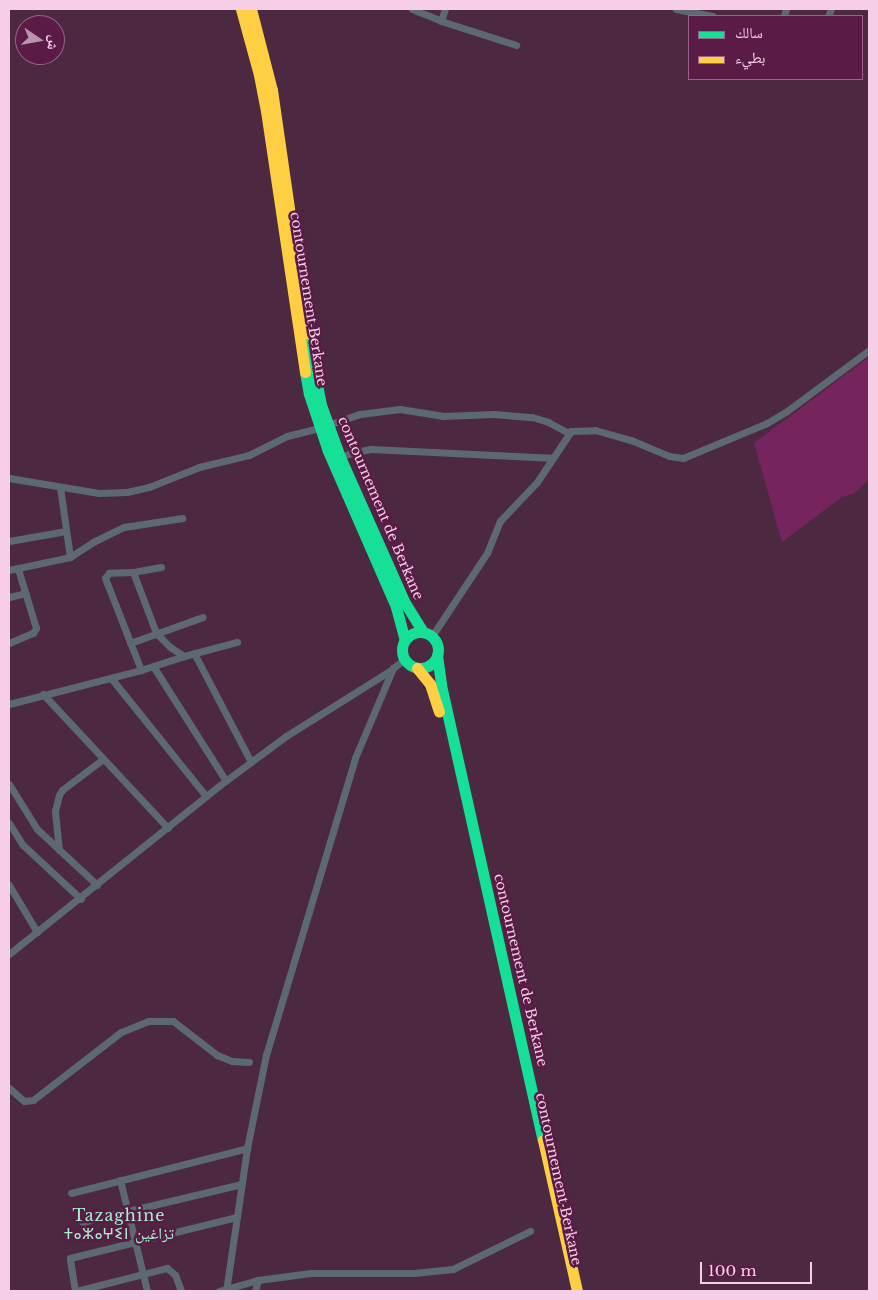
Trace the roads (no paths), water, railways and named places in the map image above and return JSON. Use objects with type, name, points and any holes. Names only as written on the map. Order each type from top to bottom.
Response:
[{"type":"highway","name":"contournement Berkane","points":[[241,9],[263,93],[302,363],[323,427],[396,607],[405,640]]},
{"type":"highway","name":"contournement de Berkane","points":[[251,9],[272,90],[311,362],[323,427],[340,457],[408,610],[428,634]]},
{"type":"highway","points":[[413,633],[428,634],[438,645],[437,655],[427,666],[417,668],[405,659],[402,649],[405,640],[413,633]]},
{"type":"highway","name":"contournement de Berkane","points":[[437,655],[441,685],[577,1291]]},
{"type":"highway","name":"contournement Berkane","points":[[417,668],[430,684],[440,714],[568,1291]]},
{"type":"street","points":[[412,9],[441,21],[516,45]]},
{"type":"street","points":[[441,21],[445,9]]},
{"type":"street","points":[[676,9],[707,15]]},
{"type":"street","points":[[428,634],[487,553],[500,521],[530,491],[569,433],[574,430],[595,430],[631,440],[669,456],[683,458],[767,422],[787,411],[869,350]]},
{"type":"street","points":[[9,478],[99,494],[127,492],[149,487],[199,467],[249,455],[287,436],[323,427],[360,414],[400,409],[443,416],[494,414],[532,417],[548,422],[569,433]]},
{"type":"street","points":[[340,457],[354,452],[372,450],[552,458]]},
{"type":"street","points":[[60,487],[70,557]]},
{"type":"street","points":[[9,570],[70,557],[95,541],[124,527],[182,518]]},
{"type":"street","points":[[9,541],[66,531]]},
{"type":"street","points":[[141,670],[105,578],[108,573],[133,572],[160,567]]},
{"type":"street","points":[[9,644],[35,630],[36,624],[18,569]]},
{"type":"street","points":[[133,572],[156,633],[170,647],[184,656]]},
{"type":"street","points":[[9,597],[26,593]]},
{"type":"street","points":[[130,643],[203,618]]},
{"type":"street","points":[[9,704],[141,670],[237,642]]},
{"type":"street","points":[[194,653],[252,762]]},
{"type":"street","points":[[10,952],[81,899],[206,796],[286,736],[394,668],[405,659]]},
{"type":"street","points":[[153,666],[226,781]]},
{"type":"street","points":[[227,1290],[247,1148],[266,1055],[340,805],[367,728],[394,668]]},
{"type":"street","points":[[111,678],[206,796]]},
{"type":"street","points":[[43,694],[168,828]]},
{"type":"street","points":[[59,850],[55,811],[59,795],[62,790],[103,759]]},
{"type":"street","points":[[9,784],[37,829],[97,885]]},
{"type":"street","points":[[9,824],[23,845],[81,899]]},
{"type":"street","points":[[9,885],[36,932]]},
{"type":"street","points":[[9,1088],[24,1101],[32,1100],[121,1032],[148,1021],[173,1021],[216,1055],[232,1061],[249,1062]]},
{"type":"street","points":[[70,1194],[247,1148]]},
{"type":"street","points":[[120,1180],[147,1291]]},
{"type":"street","points":[[82,1222],[242,1184]]},
{"type":"street","points":[[181,1291],[175,1275],[167,1268],[75,1291],[70,1258],[237,1217]]},
{"type":"street","points":[[219,1291],[258,1280],[311,1273],[414,1274],[453,1269],[530,1230]]},
{"type":"street","points":[[255,1291],[258,1280]]},
{"type":"district","name":"Tazaghine ⵜⴰⵣⴰⵖⵉⵏ تزاغين","points":[[119,1224]]}]
